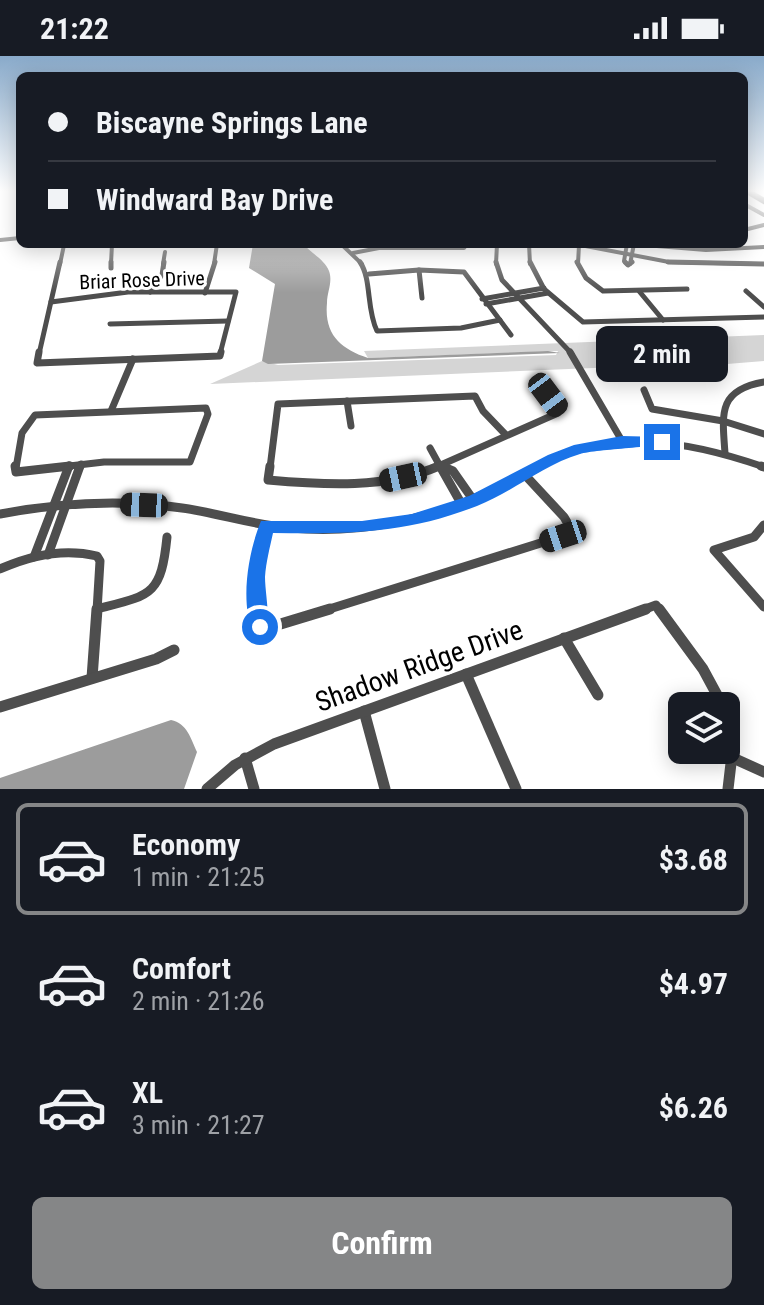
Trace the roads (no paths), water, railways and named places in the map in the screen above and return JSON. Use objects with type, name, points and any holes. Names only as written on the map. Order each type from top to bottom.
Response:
[{"type":"street","points":[[65,248],[37,363],[220,356],[228,321],[110,324]]},
{"type":"street","points":[[111,268],[112,248]]},
{"type":"street","points":[[205,293],[217,248]]},
{"type":"street","points":[[346,248],[365,263],[369,274],[367,310],[377,331],[461,328],[500,320]]},
{"type":"street","points":[[353,253],[379,248]]},
{"type":"street","points":[[496,248],[499,272],[515,296],[576,359],[622,441]]},
{"type":"street","points":[[529,248],[529,265],[546,290],[587,323],[764,317]]},
{"type":"street","points":[[576,248],[575,256],[579,269],[596,287],[607,292],[687,289]]},
{"type":"street","points":[[591,248],[633,257],[709,264],[763,264]]},
{"type":"street","points":[[625,255],[629,248]]},
{"type":"street","points":[[632,248],[633,257]]},
{"type":"street","points":[[681,248],[725,248]]},
{"type":"street","points":[[150,292],[162,275],[165,252]]},
{"type":"street","points":[[369,274],[419,270],[464,272],[511,335]]},
{"type":"street","points":[[419,270],[422,298]]},
{"type":"street","points":[[484,301],[546,290]]},
{"type":"street","points":[[639,291],[663,320]]},
{"type":"street","points":[[746,291],[764,307]]},
{"type":"street","name":"Briar Rose Drive","points":[[51,302],[100,294],[236,292],[228,321]]},
{"type":"street","points":[[111,411],[133,359]]},
{"type":"street","points":[[725,453],[723,406],[734,390],[747,384],[764,382]]},
{"type":"street","points":[[644,390],[652,409],[723,421],[764,434]]},
{"type":"street","points":[[506,435],[483,411],[475,396],[278,404],[268,480],[328,485],[380,481],[441,466],[558,413],[559,409],[548,395]]},
{"type":"street","points":[[347,401],[351,426]]},
{"type":"street","points":[[206,408],[203,430],[190,462],[81,464],[16,472],[22,434],[31,418],[42,414],[111,411],[206,408]]},
{"type":"street","points":[[0,514],[88,503],[171,507],[267,526],[362,527],[412,520],[462,505],[570,452],[622,441],[677,443],[725,453],[764,467]]},
{"type":"street","points":[[430,448],[462,505]]},
{"type":"street","points":[[48,555],[81,464]]},
{"type":"street","points":[[34,557],[69,465]]},
{"type":"street","points":[[441,466],[453,471],[474,501]]},
{"type":"street","points":[[267,526],[257,572],[256,607],[260,627],[274,626],[563,536],[571,529],[564,517],[525,475]]},
{"type":"street","points":[[764,525],[754,537],[714,550],[764,607]]},
{"type":"street","points":[[97,609],[153,591],[161,580],[167,537]]},
{"type":"street","points":[[0,569],[48,555],[79,553],[97,556],[92,678]]},
{"type":"street","name":"Shadow Ridge Drive","points":[[207,789],[245,758],[274,744],[656,605],[703,669],[715,692]]},
{"type":"street","points":[[564,638],[598,695]]},
{"type":"street","points":[[0,707],[174,650]]},
{"type":"street","points":[[466,674],[516,789]]},
{"type":"street","points":[[364,711],[385,789]]},
{"type":"street","points":[[245,758],[254,789]]},
{"type":"street","points":[[740,761],[764,772]]},
{"type":"street","points":[[728,789],[732,764]]}]
